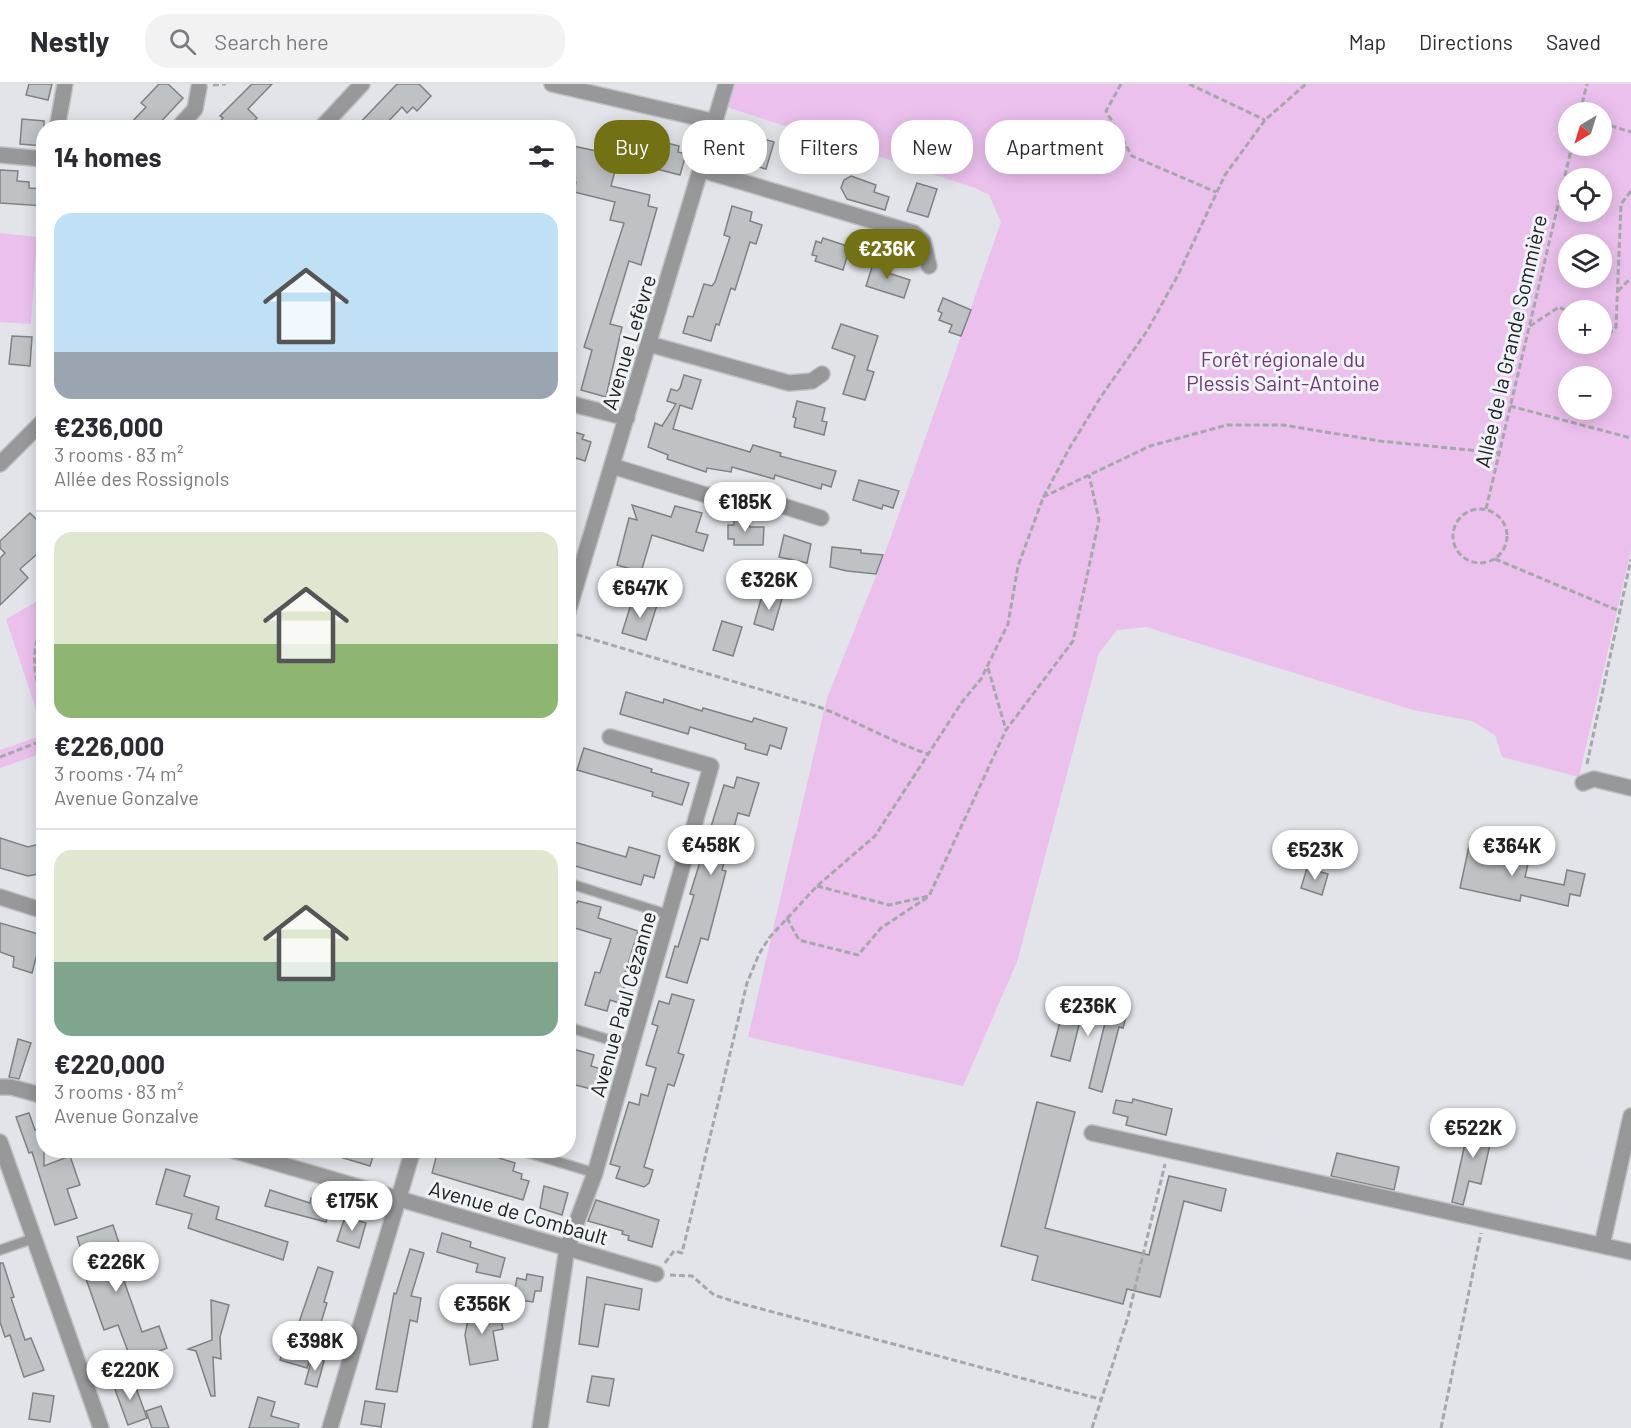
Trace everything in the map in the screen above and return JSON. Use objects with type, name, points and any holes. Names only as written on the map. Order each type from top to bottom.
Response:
[{"type":"street","points":[[58,120],[64,84]]},
{"type":"street","points":[[328,120],[362,84]]},
{"type":"street","points":[[552,84],[707,120]]},
{"type":"street","name":"Avenue Lefèvre","points":[[717,120],[726,84]]},
{"type":"street","points":[[186,120],[195,110],[199,87]]},
{"type":"street","points":[[0,155],[36,158]]},
{"type":"street","name":"Avenue Lefèvre","points":[[576,585],[701,174]]},
{"type":"street","points":[[715,174],[914,233],[923,241],[929,266]]},
{"type":"street","points":[[649,344],[789,383],[812,381],[822,374]]},
{"type":"street","points":[[576,405],[627,418]]},
{"type":"street","points":[[0,464],[36,428]]},
{"type":"street","points":[[612,466],[706,495],[780,506],[821,518]]},
{"type":"street","name":"Avenue Paul Cézanne","points":[[540,1428],[567,1248],[595,1173],[711,765],[610,736]]},
{"type":"street","points":[[1588,781],[1631,788]]},
{"type":"street","points":[[0,897],[36,908]]},
{"type":"street","points":[[0,1087],[11,1087],[36,1094]]},
{"type":"street","points":[[1602,1245],[1631,1116]]},
{"type":"street","points":[[1092,1133],[1631,1252]]},
{"type":"street","points":[[0,1142],[7,1179],[35,1238],[101,1428]]},
{"type":"street","name":"Avenue de Combault","points":[[259,1158],[656,1274]]},
{"type":"street","points":[[330,1428],[411,1158]]},
{"type":"lane","points":[[576,886],[669,915]]},
{"type":"lane","points":[[576,1030],[632,1047]]},
{"type":"lane","points":[[545,1158],[595,1173]]},
{"type":"lane","points":[[0,1250],[35,1238]]},
{"type":"path","points":[[1121,84],[1106,111],[1132,156],[1216,192]]},
{"type":"path","points":[[1189,84],[1266,120]]},
{"type":"path","points":[[656,1274],[674,1251],[682,1252],[747,983],[759,954],[787,918],[817,886],[874,836],[987,667],[1008,624],[1018,566],[1043,498],[1097,404],[1147,331],[1178,274],[1216,192],[1266,120],[1306,84]]},
{"type":"path","points":[[1582,102],[1587,84]]},
{"type":"path","points":[[1612,126],[1631,132]]},
{"type":"path","name":"Allée de la Grande Sommière","points":[[1486,509],[1570,156]]},
{"type":"path","points":[[1612,331],[1616,327],[1621,204],[1631,192]]},
{"type":"path","points":[[1617,293],[1631,278]]},
{"type":"path","points":[[1529,327],[1558,308]]},
{"type":"path","points":[[1510,406],[1631,438]]},
{"type":"path","points":[[1043,498],[1150,446],[1227,425],[1283,425],[1380,441],[1499,453]]},
{"type":"path","points":[[787,918],[799,940],[858,956],[881,928],[929,896],[1006,730],[1073,640],[1099,520],[1089,475]]},
{"type":"path","points":[[1495,559],[1507,542],[1507,532],[1498,516],[1486,509],[1476,509],[1460,518],[1453,535],[1460,554],[1471,561],[1480,563],[1495,559],[1617,610]]},
{"type":"path","points":[[1588,781],[1586,767],[1631,559]]},
{"type":"path","points":[[576,634],[819,707],[852,720],[897,743],[928,754]]},
{"type":"path","points":[[36,639],[33,664],[36,675]]},
{"type":"path","points":[[987,667],[1006,730]]},
{"type":"path","points":[[0,757],[36,743]]},
{"type":"path","points":[[817,886],[890,905],[929,896]]},
{"type":"path","points":[[1092,1428],[1128,1317],[1168,1150]]},
{"type":"path","points":[[1441,1428],[1484,1220]]},
{"type":"path","points":[[656,1274],[692,1276],[714,1295],[739,1303],[1100,1399]]},
{"type":"green space","name":"Forêt régionale du Plessis Saint-Antoine","points":[[727,84],[1631,84],[1631,550],[1579,777],[1502,757],[1495,735],[1472,721],[1413,710],[1146,627],[1117,630],[1099,653],[1017,962],[963,1086],[748,1037],[827,698],[884,556],[1001,222],[989,195],[932,174],[973,174],[973,120],[891,120],[891,161],[879,157],[879,120],[779,120],[779,124],[721,105]]},
{"type":"green space","points":[[0,233],[36,237],[31,324],[0,322]]},
{"type":"green space","points":[[36,602],[36,709],[6,619]]},
{"type":"green space","points":[[36,737],[36,755],[0,768],[0,750]]},
{"type":"building","points":[[29,84],[52,84],[48,100],[26,95]]},
{"type":"building","points":[[159,84],[168,84],[183,98],[162,120],[134,120],[146,107],[141,103]]},
{"type":"building","points":[[252,84],[272,84],[248,109],[257,118],[255,120],[221,120],[223,118],[220,116]]},
{"type":"building","points":[[397,84],[419,84],[431,96],[417,111],[413,107],[407,113],[402,107],[390,120],[363,120]]},
{"type":"building","points":[[22,119],[36,120],[36,145],[20,144]]},
{"type":"building","points":[[767,140],[774,142],[767,166]]},
{"type":"building","points":[[670,144],[679,146],[678,152],[682,153],[680,175],[670,172]]},
{"type":"building","points":[[576,147],[594,150],[594,174],[614,174],[611,186],[650,195],[648,206],[657,208],[641,265],[629,261],[610,324],[622,327],[606,397],[581,390],[592,350],[584,347],[624,223],[610,220],[615,202],[576,192]]},
{"type":"building","points":[[0,170],[18,171],[17,181],[29,182],[29,188],[36,188],[36,205],[0,203]]},
{"type":"building","points":[[851,176],[876,185],[874,192],[889,197],[885,210],[847,199],[841,188],[844,180]]},
{"type":"building","points":[[917,183],[937,189],[928,217],[907,211]]},
{"type":"building","points":[[732,206],[752,212],[750,221],[762,225],[756,244],[750,242],[735,290],[731,288],[719,325],[716,324],[711,341],[683,333],[688,316],[693,317],[704,284],[712,286],[715,282],[730,237],[724,235]]},
{"type":"building","points":[[823,238],[850,247],[843,270],[815,261],[817,256],[812,255],[816,241],[821,243]]},
{"type":"building","points":[[875,258],[888,262],[885,272],[910,280],[904,298],[866,286]]},
{"type":"building","points":[[943,298],[971,310],[961,336],[949,332],[952,325],[939,320],[942,313],[938,311]]},
{"type":"building","points":[[841,324],[878,336],[867,370],[874,372],[865,400],[843,394],[855,356],[832,348]]},
{"type":"building","points":[[12,336],[32,337],[30,366],[9,364]]},
{"type":"building","points":[[684,375],[701,380],[692,409],[680,405],[673,429],[750,452],[753,445],[781,453],[780,456],[836,471],[831,487],[822,484],[821,489],[775,475],[774,479],[732,467],[731,472],[707,468],[706,472],[667,459],[668,455],[648,447],[655,423],[662,426],[676,404],[667,401],[671,389],[677,391],[680,388]]},
{"type":"building","points":[[797,401],[825,408],[822,421],[827,422],[824,435],[794,427],[796,418],[793,417]]},
{"type":"building","points":[[576,432],[584,435],[582,439],[591,442],[585,461],[576,458]]},
{"type":"building","points":[[859,480],[899,491],[893,508],[883,505],[882,509],[853,500]]},
{"type":"building","points":[[632,505],[671,517],[675,506],[702,513],[696,532],[708,535],[703,551],[652,535],[641,572],[617,565],[629,518],[637,520]]},
{"type":"building","points":[[30,513],[36,519],[36,555],[20,569],[28,578],[0,605],[0,558],[5,553],[0,548],[0,541]]},
{"type":"building","points":[[734,517],[746,517],[750,527],[764,527],[763,545],[734,545],[734,539],[728,539],[728,525],[734,525]]},
{"type":"building","points":[[784,535],[811,544],[807,563],[779,557]]},
{"type":"building","points":[[832,547],[883,555],[876,574],[830,567]]},
{"type":"building","points":[[770,592],[783,595],[773,630],[754,624],[761,599],[768,600]]},
{"type":"building","points":[[633,598],[657,605],[646,640],[622,633]]},
{"type":"building","points":[[722,621],[742,627],[733,656],[713,650]]},
{"type":"building","points":[[626,692],[663,703],[664,699],[702,711],[703,708],[752,722],[754,718],[787,728],[781,749],[770,745],[767,755],[745,749],[746,744],[690,727],[688,734],[620,714]]},
{"type":"building","points":[[584,748],[689,783],[682,805],[652,796],[653,792],[577,770]]},
{"type":"building","points":[[737,777],[759,783],[749,816],[738,813],[722,870],[726,871],[708,940],[701,938],[687,983],[666,977],[694,895],[690,894],[724,785],[734,788]]},
{"type":"building","points":[[1471,837],[1497,842],[1494,857],[1528,864],[1525,877],[1564,885],[1567,870],[1585,874],[1580,896],[1570,894],[1568,906],[1521,895],[1520,901],[1460,888]]},
{"type":"building","points":[[0,838],[28,847],[36,845],[36,874],[28,876],[0,868]]},
{"type":"building","points":[[576,843],[626,857],[629,847],[660,856],[654,878],[644,875],[641,885],[576,866]]},
{"type":"building","points":[[1307,868],[1328,874],[1322,895],[1301,888]]},
{"type":"building","points":[[578,901],[601,907],[598,918],[638,931],[623,980],[626,981],[619,1003],[610,1000],[607,1011],[585,1005],[595,972],[600,973],[611,939],[576,928]]},
{"type":"building","points":[[0,923],[36,933],[36,958],[32,973],[13,967],[14,957],[0,952]]},
{"type":"building","points":[[672,994],[694,1000],[678,1053],[684,1055],[674,1086],[668,1084],[644,1167],[653,1170],[649,1183],[644,1187],[616,1178],[620,1167],[610,1164],[629,1102],[639,1105],[641,1094],[648,1096],[656,1068],[646,1065],[658,1026],[652,1024],[659,1001],[669,1004]]},
{"type":"building","points":[[1066,999],[1126,1017],[1123,1028],[1119,1027],[1102,1092],[1089,1088],[1105,1023],[1081,1017],[1070,1061],[1051,1056]]},
{"type":"building","points":[[18,1039],[31,1043],[19,1079],[9,1077]]},
{"type":"building","points":[[576,1050],[594,1055],[591,1066],[601,1069],[595,1090],[576,1085]]},
{"type":"building","points":[[1133,1099],[1172,1109],[1166,1135],[1126,1125],[1128,1117],[1113,1113],[1116,1100],[1132,1103]]},
{"type":"building","points":[[1037,1102],[1075,1112],[1045,1228],[1149,1255],[1169,1176],[1226,1189],[1221,1211],[1184,1201],[1160,1297],[1127,1289],[1123,1304],[1032,1280],[1038,1256],[1001,1246]]},
{"type":"building","points":[[29,1113],[36,1130],[36,1158],[44,1158],[44,1166],[71,1158],[80,1185],[67,1189],[77,1218],[55,1225],[32,1152],[29,1153],[16,1117]]},
{"type":"building","points":[[1470,1121],[1494,1127],[1481,1184],[1469,1181],[1463,1205],[1452,1202]]},
{"type":"building","points":[[1337,1153],[1399,1167],[1394,1190],[1331,1176]]},
{"type":"building","points":[[343,1158],[372,1158],[370,1166]]},
{"type":"building","points":[[436,1158],[499,1158],[515,1163],[513,1171],[522,1174],[521,1179],[529,1181],[523,1200],[432,1173]]},
{"type":"building","points":[[166,1169],[190,1176],[184,1196],[219,1207],[216,1219],[288,1242],[283,1260],[188,1228],[192,1214],[156,1204]]},
{"type":"building","points":[[544,1186],[568,1193],[562,1215],[540,1208]]},
{"type":"building","points":[[270,1190],[310,1203],[311,1198],[332,1204],[326,1222],[265,1206]]},
{"type":"building","points":[[596,1200],[659,1220],[652,1247],[628,1240],[629,1236],[622,1234],[623,1231],[588,1221]]},
{"type":"building","points":[[345,1217],[366,1223],[359,1248],[337,1241]]},
{"type":"building","points":[[113,1225],[121,1249],[117,1250],[128,1280],[124,1281],[142,1332],[159,1326],[167,1348],[132,1362],[118,1325],[104,1330],[85,1276],[89,1275],[77,1237]]},
{"type":"building","points":[[442,1233],[471,1242],[470,1247],[505,1258],[500,1277],[476,1272],[478,1264],[437,1252]]},
{"type":"building","points":[[410,1249],[424,1253],[411,1296],[421,1298],[417,1322],[410,1320],[397,1392],[376,1389],[394,1293],[396,1294]]},
{"type":"building","points":[[0,1263],[3,1263],[14,1297],[11,1298],[25,1340],[31,1338],[44,1370],[24,1377],[10,1335],[5,1337],[0,1322]]},
{"type":"building","points":[[318,1267],[333,1272],[324,1302],[327,1303],[307,1368],[280,1360],[289,1329],[296,1331]]},
{"type":"building","points":[[527,1274],[543,1277],[541,1291],[535,1291],[533,1302],[513,1299],[517,1278],[526,1280]]},
{"type":"building","points":[[587,1277],[642,1289],[639,1310],[605,1304],[598,1347],[579,1344]]},
{"type":"building","points":[[211,1300],[229,1305],[220,1337],[221,1359],[213,1357],[215,1396],[211,1396],[196,1351],[188,1349],[212,1340]]},
{"type":"building","points":[[471,1304],[488,1306],[490,1318],[500,1316],[503,1329],[493,1331],[498,1360],[470,1365],[465,1335]]},
{"type":"building","points":[[312,1358],[324,1361],[317,1387],[305,1384]]},
{"type":"building","points":[[592,1376],[614,1379],[609,1406],[587,1402]]},
{"type":"building","points":[[132,1377],[147,1418],[128,1425],[113,1384]]},
{"type":"building","points":[[33,1393],[54,1396],[50,1422],[29,1419]]},
{"type":"building","points":[[258,1397],[275,1402],[271,1416],[299,1424],[298,1428],[249,1428]]},
{"type":"building","points":[[365,1401],[385,1404],[381,1427],[361,1424]]},
{"type":"building","points":[[161,1406],[169,1428],[152,1428],[146,1411]]}]
